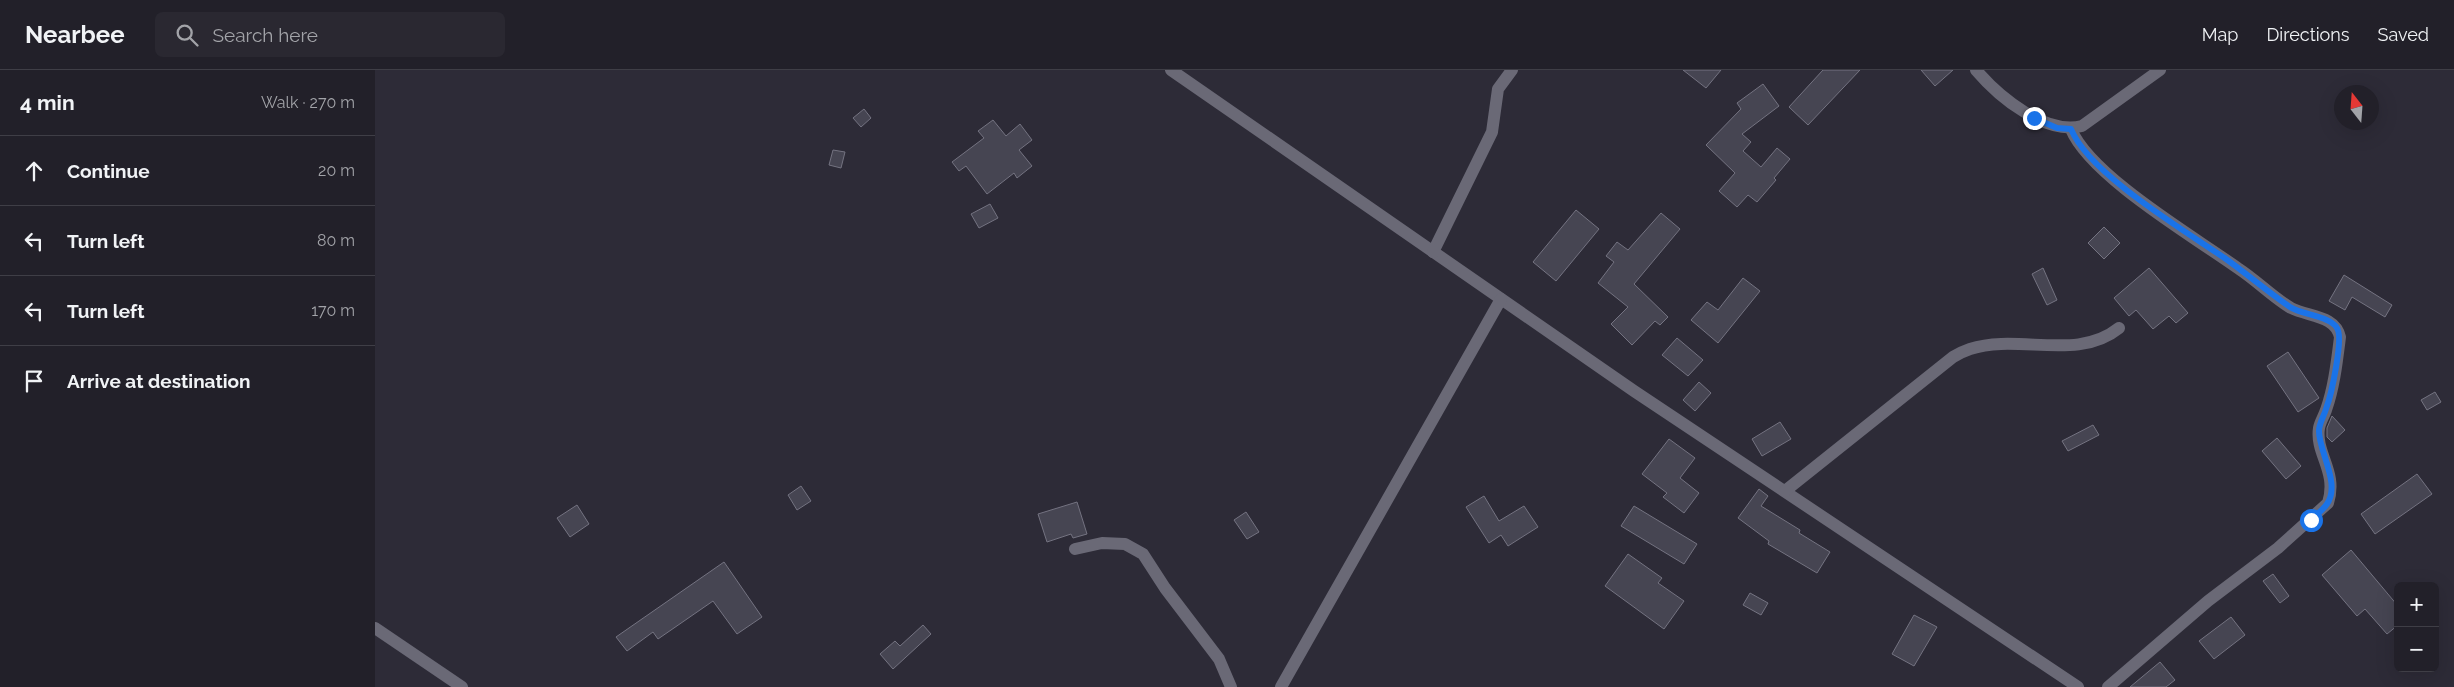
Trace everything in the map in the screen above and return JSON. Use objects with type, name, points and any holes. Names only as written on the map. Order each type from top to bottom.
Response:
[{"type":"street","points":[[1171,70],[1634,391],[2078,687]]},
{"type":"street","points":[[1433,252],[1492,132],[1498,89],[1512,70]]},
{"type":"street","points":[[1976,70],[2034,118],[2057,128],[2071,129],[2082,126],[2160,70]]},
{"type":"street","points":[[2071,129],[2079,146],[2116,182],[2291,307],[2330,321],[2338,328],[2340,337],[2327,409],[2319,428],[2322,451],[2330,471],[2331,494],[2328,503],[2278,548],[2209,601],[2109,687]]},
{"type":"street","points":[[1281,687],[1501,298]]},
{"type":"street","points":[[1785,492],[1953,357],[1971,348],[2001,345],[2084,344],[2107,337],[2119,328]]},
{"type":"street","points":[[1075,549],[1102,543],[1125,544],[1143,554],[1165,588],[1219,659],[1231,687]]},
{"type":"street","points":[[375,628],[462,687]]},
{"type":"building","points":[[1683,70],[1721,70],[1706,88]]},
{"type":"building","points":[[1823,70],[1860,70],[1808,125],[1789,107]]},
{"type":"building","points":[[1921,70],[1953,70],[1935,86]]},
{"type":"building","points":[[1763,84],[1779,106],[1742,134],[1751,142],[1743,151],[1761,167],[1777,148],[1790,159],[1774,178],[1776,180],[1757,202],[1748,195],[1737,207],[1719,191],[1735,173],[1706,145],[1741,109],[1737,103]]},
{"type":"building","points":[[864,109],[871,118],[861,127],[853,118]]},
{"type":"building","points":[[993,120],[1006,136],[1020,124],[1032,140],[1019,150],[1032,166],[1017,178],[1014,173],[987,194],[966,166],[959,171],[952,162],[984,138],[978,131]]},
{"type":"building","points":[[833,150],[845,152],[841,168],[829,165]]},
{"type":"building","points":[[990,204],[998,218],[979,228],[971,214]]},
{"type":"building","points":[[1576,210],[1599,229],[1556,281],[1533,262]]},
{"type":"building","points":[[1661,213],[1680,229],[1634,284],[1668,317],[1660,325],[1655,321],[1632,345],[1611,324],[1628,307],[1598,283],[1614,262],[1606,256],[1617,242],[1628,250]]},
{"type":"building","points":[[2104,227],[2120,243],[2104,259],[2088,243]]},
{"type":"building","points":[[2043,268],[2057,300],[2047,305],[2032,274]]},
{"type":"building","points":[[2149,268],[2188,313],[2176,323],[2169,316],[2153,329],[2136,310],[2129,316],[2114,298]]},
{"type":"building","points":[[2344,275],[2392,305],[2385,317],[2352,297],[2345,310],[2329,301]]},
{"type":"building","points":[[1743,278],[1760,291],[1718,343],[1691,320],[1707,302],[1718,310]]},
{"type":"building","points":[[1677,338],[1703,360],[1688,376],[1662,355]]},
{"type":"building","points":[[2288,352],[2319,398],[2298,412],[2267,366]]},
{"type":"building","points":[[1699,382],[1711,393],[1695,411],[1683,400]]},
{"type":"building","points":[[2435,392],[2441,402],[2427,410],[2421,400]]},
{"type":"building","points":[[2332,416],[2345,430],[2332,442],[2327,437],[2327,428]]},
{"type":"building","points":[[1780,422],[1791,439],[1762,456],[1752,439]]},
{"type":"building","points":[[2093,425],[2099,435],[2068,451],[2062,441]]},
{"type":"building","points":[[2277,438],[2301,466],[2286,479],[2262,451]]},
{"type":"building","points":[[1669,439],[1695,458],[1680,478],[1699,493],[1684,513],[1663,497],[1667,493],[1642,474]]},
{"type":"building","points":[[2417,474],[2432,494],[2375,534],[2361,514]]},
{"type":"building","points":[[801,486],[811,501],[797,510],[788,495]]},
{"type":"building","points":[[1759,489],[1768,496],[1761,506],[1800,530],[1799,533],[1830,552],[1817,573],[1768,544],[1769,541],[1738,518]]},
{"type":"building","points":[[1484,496],[1499,521],[1524,506],[1538,527],[1508,546],[1501,535],[1489,543],[1466,507]]},
{"type":"building","points":[[1077,502],[1087,534],[1073,538],[1071,534],[1047,542],[1038,514]]},
{"type":"building","points":[[577,505],[589,524],[570,537],[557,518]]},
{"type":"building","points":[[1634,506],[1697,544],[1684,564],[1621,526]]},
{"type":"building","points":[[1246,512],[1259,532],[1247,539],[1234,520]]},
{"type":"building","points":[[2351,550],[2394,601],[2394,628],[2387,634],[2365,609],[2357,616],[2322,575]]},
{"type":"building","points":[[1628,554],[1662,578],[1658,583],[1684,601],[1664,629],[1605,586]]},
{"type":"building","points":[[724,562],[762,617],[737,634],[713,601],[658,639],[653,632],[627,651],[616,637]]},
{"type":"building","points":[[2273,574],[2289,596],[2280,603],[2263,581]]},
{"type":"building","points":[[1750,593],[1768,603],[1761,615],[1743,605]]},
{"type":"building","points":[[1914,615],[1937,627],[1914,666],[1892,654]]},
{"type":"building","points":[[2231,617],[2245,635],[2214,659],[2199,641]]},
{"type":"building","points":[[923,625],[931,634],[893,669],[880,654],[895,641],[900,646]]},
{"type":"building","points":[[2160,662],[2175,680],[2166,687],[2130,687]]},
{"type":"route","points":[[2034,118],[2057,128],[2071,129],[2079,146],[2116,182],[2291,307],[2311,316],[2330,321],[2338,328],[2340,337],[2338,352],[2327,409],[2319,428],[2322,451],[2330,471],[2331,494],[2328,503],[2311,520]]}]
